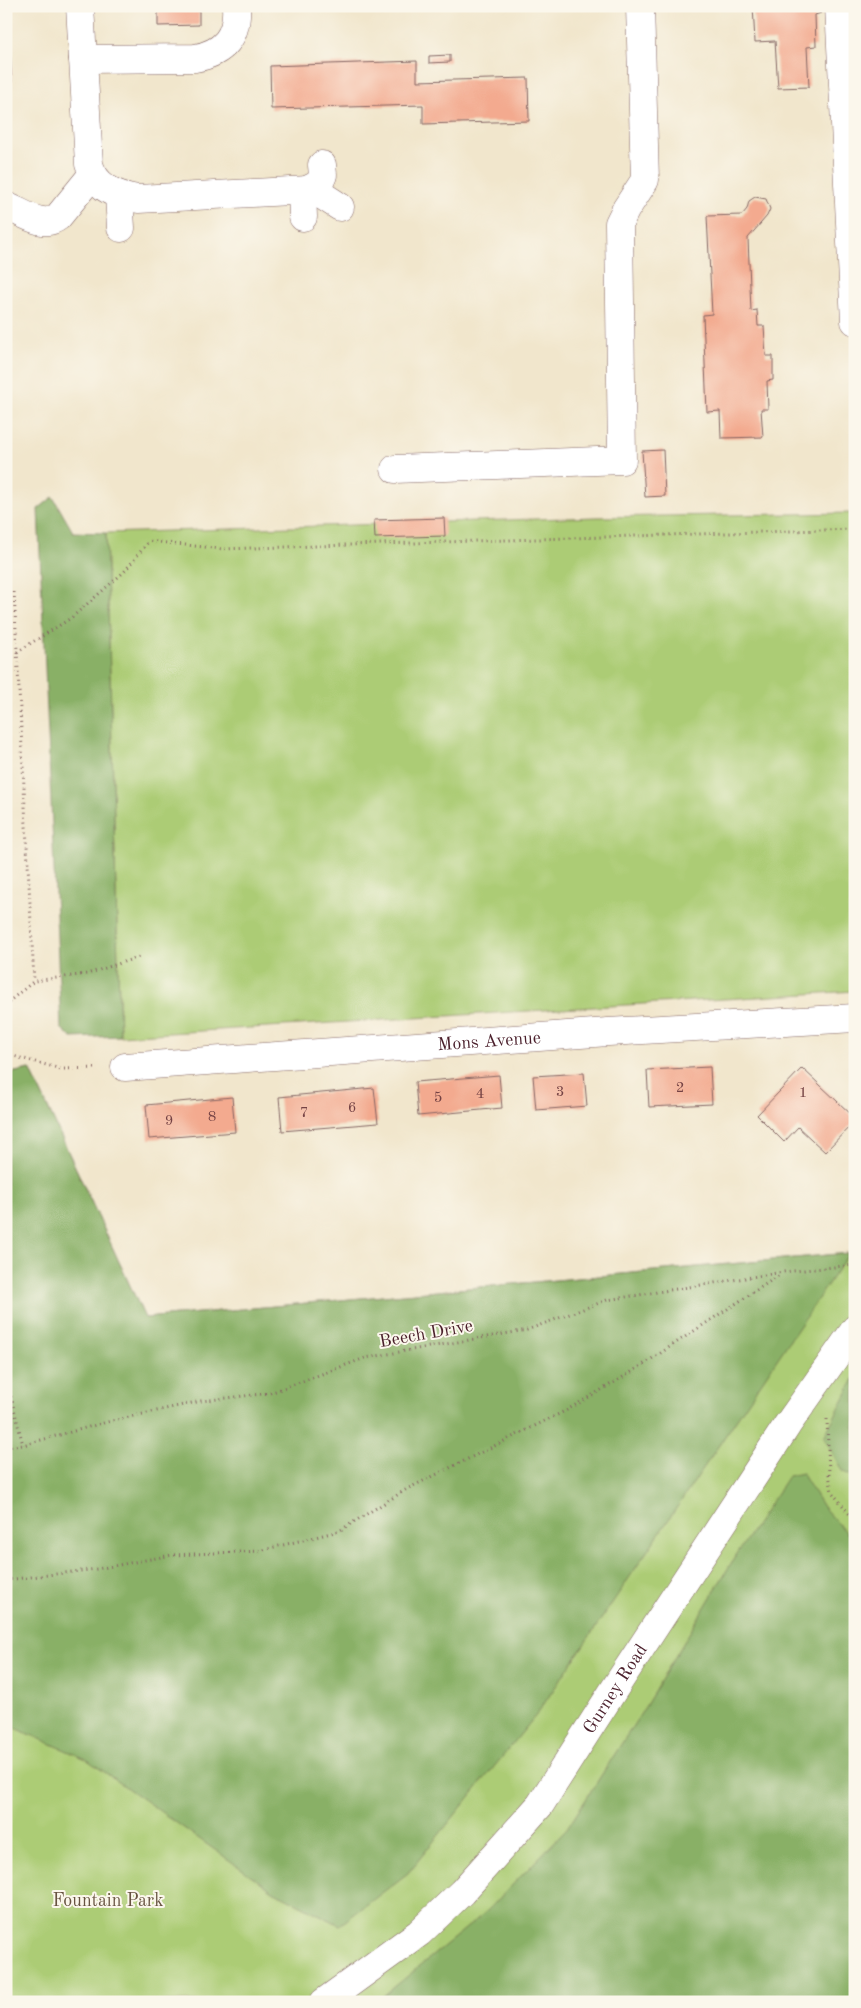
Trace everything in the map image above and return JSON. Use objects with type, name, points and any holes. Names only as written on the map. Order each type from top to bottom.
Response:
[{"type":"street","points":[[80,6],[89,164],[93,174],[103,187],[119,195],[138,199],[304,190],[320,194],[340,207]]},
{"type":"street","points":[[83,59],[194,58],[206,56],[225,44],[232,34],[236,22],[236,6]]},
{"type":"street","points":[[395,469],[622,460],[619,223],[645,180],[640,6]]},
{"type":"street","points":[[839,6],[855,321]]},
{"type":"street","points":[[304,190],[319,184],[322,175],[322,165]]},
{"type":"street","points":[[6,206],[39,220],[53,221],[93,174]]},
{"type":"street","points":[[303,217],[304,190]]},
{"type":"street","points":[[119,195],[121,228]]},
{"type":"street","name":"Mons Avenue","points":[[125,1067],[608,1032],[855,1018]]},
{"type":"street","name":"Gurney Road","points":[[324,2002],[419,1932],[462,1892],[540,1805],[627,1669],[826,1369],[855,1329]]},
{"type":"path","points":[[17,652],[72,618],[124,572],[149,540],[222,549],[855,528]]},
{"type":"path","points":[[14,592],[34,981]]},
{"type":"path","points":[[6,1007],[12,999],[34,981],[87,974],[138,957]]},
{"type":"path","points":[[6,1054],[61,1069],[125,1067]]},
{"type":"path","name":"Beech Drive","points":[[6,1447],[23,1445],[107,1422],[192,1403],[270,1393],[365,1358],[526,1330],[606,1300],[783,1272],[855,1265]]},
{"type":"path","points":[[6,1580],[96,1569],[172,1556],[259,1550],[339,1531],[407,1489],[567,1410],[630,1373],[783,1272]]},
{"type":"path","points":[[826,1369],[829,1474],[832,1492],[855,1521]]},
{"type":"path","points":[[6,1377],[23,1445]]},
{"type":"green space","points":[[53,497],[73,532],[106,533],[120,1036],[72,1038],[61,1028],[38,509]]},
{"type":"green space","points":[[855,513],[855,991],[120,1036],[106,533],[597,517]]},
{"type":"green space","name":"Fountain Park","points":[[30,1069],[145,1318],[849,1253],[855,1248],[855,2002],[6,2002],[6,1074]]},
{"type":"green space","points":[[30,1069],[145,1318],[849,1253],[537,1714],[408,1873],[340,1925],[273,1891],[86,1759],[6,1724],[6,1074]]},
{"type":"green space","points":[[855,1377],[855,1478],[842,1471],[824,1437]]},
{"type":"green space","points":[[802,1473],[823,1507],[848,1534],[855,1534],[855,2002],[376,2002],[487,1911],[567,1829],[645,1707],[733,1560],[788,1476]]},
{"type":"building","points":[[6,6],[8,6],[12,84],[6,84]]},
{"type":"building","points":[[158,6],[199,6],[199,25],[158,26]]},
{"type":"building","points":[[753,6],[821,7],[821,13],[815,15],[816,46],[807,47],[809,87],[778,88],[775,41],[755,42]]},
{"type":"building","points":[[450,55],[450,62],[429,63],[429,56]]},
{"type":"building","points":[[417,61],[417,81],[528,78],[529,121],[423,124],[423,105],[271,109],[270,66]]},
{"type":"building","points":[[755,197],[766,199],[770,209],[767,216],[748,238],[751,311],[757,310],[758,326],[764,326],[766,356],[773,356],[773,380],[767,381],[768,409],[761,409],[763,437],[721,438],[720,411],[707,412],[703,315],[712,314],[707,216],[742,215],[747,209],[749,201]]},
{"type":"building","points":[[663,450],[665,496],[645,497],[642,451]]},
{"type":"building","points":[[444,518],[445,536],[375,538],[374,520]]},
{"type":"building","points":[[710,1067],[712,1104],[649,1107],[647,1070]]},
{"type":"building","points":[[802,1068],[855,1118],[855,1121],[825,1152],[798,1127],[784,1142],[757,1115]]},
{"type":"building","points":[[584,1073],[587,1106],[536,1110],[533,1076]]},
{"type":"building","points":[[499,1075],[502,1108],[418,1116],[415,1082]]},
{"type":"building","points":[[374,1088],[378,1123],[282,1131],[279,1097]]},
{"type":"building","points":[[232,1097],[235,1132],[149,1139],[146,1105]]}]
